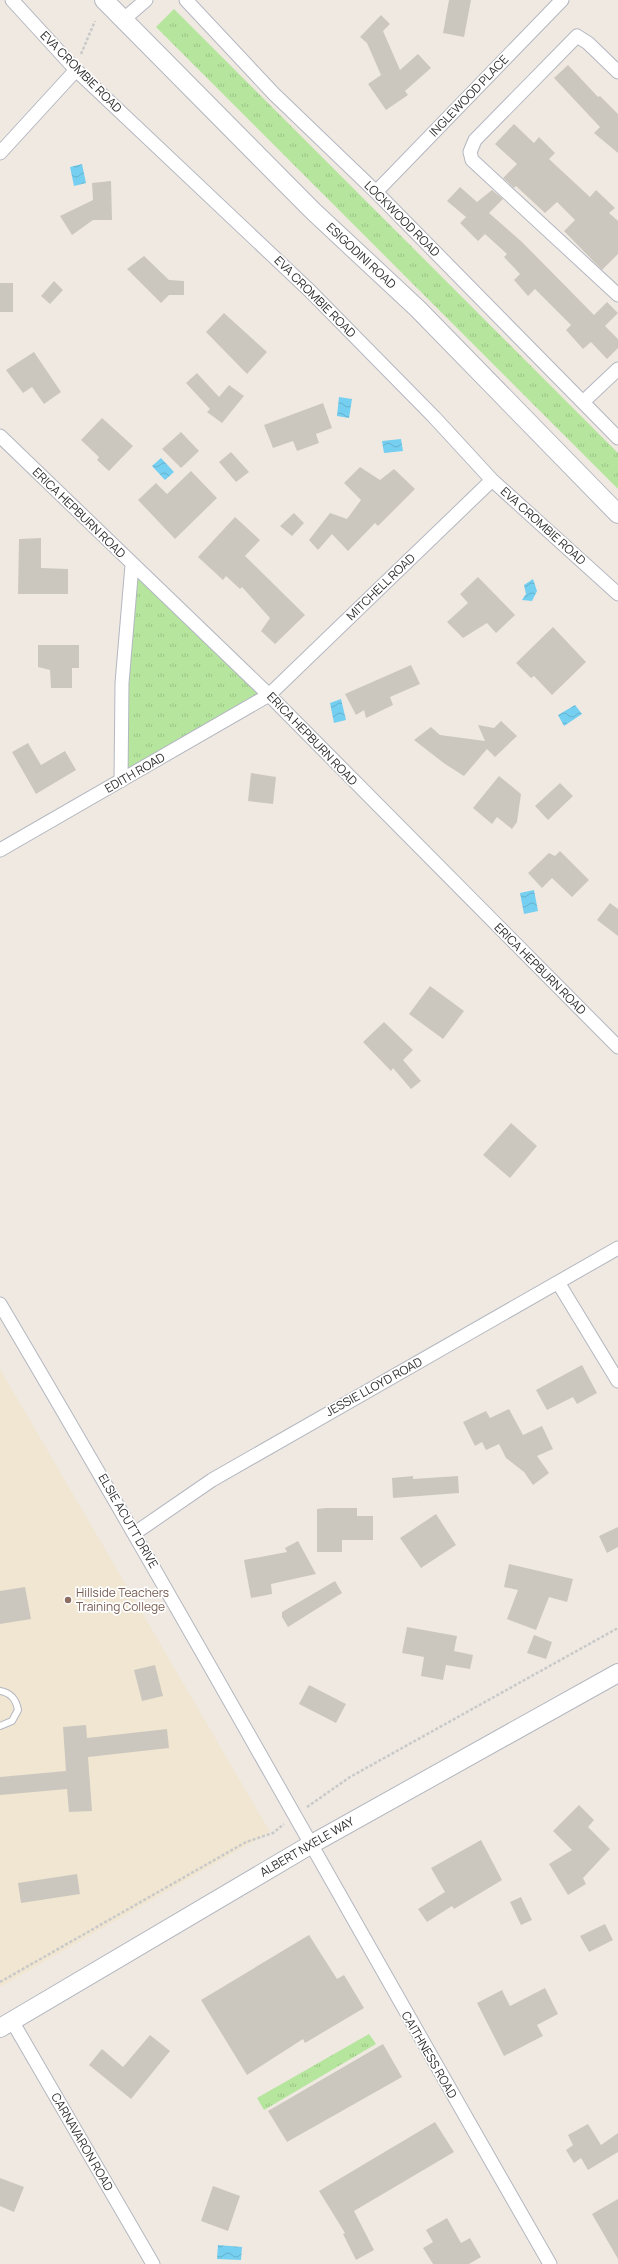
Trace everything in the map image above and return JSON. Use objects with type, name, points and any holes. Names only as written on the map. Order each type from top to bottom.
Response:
[{"type":"main road","name":"ESIGODINI ROAD","points":[[104,0],[313,211],[418,309],[618,514]]},
{"type":"main road","name":"ALBERT NXELE WAY","points":[[6,2024],[310,1845],[618,1674]]},
{"type":"street","name":"EVA CROMBIE ROAD","points":[[12,0],[76,70],[310,291],[434,417],[492,480],[618,594]]},
{"type":"street","points":[[124,19],[146,0]]},
{"type":"street","name":"LOCKWOOD ROAD","points":[[186,0],[274,94],[376,192],[618,438]]},
{"type":"street","name":"INGLEWOOD PLACE","points":[[376,192],[562,0]]},
{"type":"street","points":[[618,72],[588,43],[577,36],[475,140],[470,152],[472,160],[618,294]]},
{"type":"street","points":[[0,153],[76,70]]},
{"type":"street","points":[[583,402],[618,369]]},
{"type":"street","name":"ERICA HEPBURN ROAD","points":[[0,436],[132,565],[269,695],[618,1047]]},
{"type":"street","name":"MITCHELL ROAD","points":[[269,695],[492,480]]},
{"type":"street","points":[[121,781],[122,683],[132,565]]},
{"type":"street","name":"EDITH ROAD","points":[[0,850],[269,695]]},
{"type":"street","name":"JESSIE LLOYD ROAD","points":[[135,1533],[212,1480],[559,1284],[618,1248]]},
{"type":"street","points":[[559,1284],[618,1381]]},
{"type":"street","name":"ELSIE ACUTT DRIVE","points":[[0,1304],[135,1533],[295,1815],[310,1845]]},
{"type":"street","name":"CAITHNESS ROAD","points":[[310,1845],[550,2264]]},
{"type":"street","name":"CARNAVARON ROAD","points":[[6,2024],[153,2264]]},
{"type":"lane","points":[[0,1691],[8,1693],[15,1699],[18,1710],[12,1721],[0,1726]]},
{"type":"path","points":[[76,70],[84,43],[94,21]]},
{"type":"path","points":[[0,1982],[246,1842],[273,1833],[295,1815],[350,1777],[618,1628]]},
{"type":"shaded area","name":"Hillside Teachers Training College","points":[[0,1369],[270,1832],[0,1987]]},
{"type":"green space","points":[[174,9],[618,453],[618,489],[156,27]]},
{"type":"green space","points":[[137,577],[261,694],[126,772],[127,679]]},
{"type":"green space","points":[[369,2034],[376,2044],[264,2110],[257,2098]]},
{"type":"water","points":[[82,164],[86,183],[74,186],[70,167]]},
{"type":"water","points":[[339,397],[352,399],[349,418],[337,416]]},
{"type":"water","points":[[401,439],[403,451],[384,453],[382,441]]},
{"type":"water","points":[[161,458],[174,472],[165,480],[152,466]]},
{"type":"water","points":[[533,579],[537,591],[532,601],[522,600],[526,594],[524,585]]},
{"type":"water","points":[[341,699],[346,720],[334,723],[330,703]]},
{"type":"water","points":[[575,705],[582,714],[564,726],[558,715]]},
{"type":"water","points":[[534,890],[538,911],[524,914],[520,893]]},
{"type":"water","points":[[218,2245],[242,2247],[241,2260],[217,2259]]},
{"type":"building","points":[[449,0],[471,0],[464,37],[443,33]]},
{"type":"building","points":[[381,15],[390,24],[383,31],[400,70],[418,54],[431,68],[405,91],[408,95],[386,110],[368,84],[381,75],[367,43],[360,37]]},
{"type":"building","points":[[568,65],[598,97],[600,96],[618,114],[618,153],[594,133],[600,127],[554,78]]},
{"type":"building","points":[[514,124],[534,143],[539,137],[555,153],[549,159],[590,197],[596,190],[615,208],[609,213],[618,221],[618,254],[602,270],[564,231],[575,220],[557,202],[545,213],[516,186],[514,188],[503,178],[517,164],[495,144]]},
{"type":"building","points":[[111,181],[112,220],[93,220],[72,235],[60,216],[93,200],[92,183]]},
{"type":"building","points":[[460,187],[477,202],[492,190],[503,199],[489,213],[522,242],[594,315],[607,302],[618,313],[605,326],[618,339],[618,348],[607,359],[591,342],[583,349],[566,330],[571,325],[535,289],[528,296],[514,280],[520,274],[504,257],[507,254],[485,234],[478,241],[460,223],[466,217],[447,201]]},
{"type":"building","points":[[144,256],[169,280],[184,281],[184,295],[169,295],[161,303],[127,269]]},
{"type":"building","points":[[54,281],[63,290],[50,304],[41,296]]},
{"type":"building","points":[[0,283],[13,283],[13,312],[0,312]]},
{"type":"building","points":[[224,313],[267,352],[247,374],[206,332]]},
{"type":"building","points":[[34,352],[61,392],[44,404],[32,387],[23,393],[6,370]]},
{"type":"building","points":[[197,373],[219,397],[229,385],[244,396],[222,423],[207,412],[210,409],[186,383]]},
{"type":"building","points":[[323,403],[332,428],[316,434],[319,443],[297,451],[293,441],[273,448],[264,425]]},
{"type":"building","points":[[102,418],[133,446],[109,471],[97,460],[99,457],[81,440]]},
{"type":"building","points":[[181,432],[199,451],[181,468],[162,449]]},
{"type":"building","points":[[231,452],[249,472],[236,482],[219,462]]},
{"type":"building","points":[[360,467],[380,480],[394,469],[415,489],[378,526],[375,523],[348,551],[332,534],[318,550],[309,540],[330,513],[347,519],[361,500],[344,483]]},
{"type":"building","points":[[191,471],[217,498],[175,539],[138,500],[156,483],[167,494]]},
{"type":"building","points":[[294,513],[304,523],[292,536],[280,526]]},
{"type":"building","points":[[235,517],[260,540],[245,556],[305,615],[275,644],[261,631],[270,618],[242,587],[240,589],[226,576],[223,580],[198,557]]},
{"type":"building","points":[[41,538],[41,568],[68,569],[68,594],[18,594],[19,539]]},
{"type":"building","points":[[478,577],[515,615],[496,633],[487,623],[463,638],[447,622],[468,603],[460,594]]},
{"type":"building","points":[[553,627],[586,662],[552,695],[534,676],[531,678],[516,663]]},
{"type":"building","points":[[38,645],[79,645],[79,668],[72,668],[72,688],[51,688],[50,670],[38,667]]},
{"type":"building","points":[[411,665],[420,684],[390,697],[393,705],[366,718],[364,710],[356,715],[345,694]]},
{"type":"building","points":[[501,721],[517,736],[495,757],[487,749],[464,776],[445,764],[414,740],[431,727],[440,735],[485,741],[478,725],[494,728]]},
{"type":"building","points":[[28,743],[41,765],[65,751],[76,770],[36,794],[12,752]]},
{"type":"building","points":[[251,773],[276,777],[273,804],[248,801]]},
{"type":"building","points":[[499,776],[521,794],[517,822],[512,829],[497,817],[492,824],[473,808]]},
{"type":"building","points":[[560,783],[573,796],[548,820],[535,806]]},
{"type":"building","points":[[560,851],[589,880],[572,897],[552,878],[542,888],[528,873],[549,853],[555,856]]},
{"type":"building","points":[[610,903],[618,909],[618,936],[597,920]]},
{"type":"building","points":[[430,986],[464,1011],[443,1039],[409,1014]]},
{"type":"building","points":[[384,1022],[413,1050],[403,1060],[421,1081],[411,1089],[393,1068],[391,1071],[363,1042]]},
{"type":"building","points":[[511,1123],[537,1146],[510,1178],[483,1155]]},
{"type":"building","points":[[582,1365],[597,1393],[577,1404],[573,1397],[547,1410],[536,1390]]},
{"type":"building","points":[[509,1409],[523,1435],[542,1426],[553,1449],[537,1456],[549,1473],[533,1485],[524,1472],[506,1458],[499,1444],[486,1450],[482,1442],[475,1446],[463,1422],[486,1411],[490,1418]]},
{"type":"building","points":[[413,1476],[413,1479],[458,1476],[459,1493],[393,1498],[392,1478]]},
{"type":"building","points":[[357,1508],[357,1516],[373,1516],[373,1540],[342,1540],[342,1552],[317,1552],[317,1509]]},
{"type":"building","points":[[436,1514],[456,1545],[421,1568],[400,1538]]},
{"type":"building","points":[[618,1527],[618,1547],[607,1553],[599,1536]]},
{"type":"building","points":[[298,1541],[316,1574],[271,1584],[272,1594],[251,1598],[244,1560],[287,1552],[285,1548]]},
{"type":"building","points":[[509,1564],[573,1579],[567,1602],[549,1597],[536,1630],[507,1619],[518,1590],[504,1587]]},
{"type":"building","points":[[335,1581],[342,1593],[288,1627],[282,1617],[282,1612]]},
{"type":"building","points":[[25,1587],[31,1619],[0,1624],[0,1591]]},
{"type":"building","points":[[407,1627],[457,1636],[454,1651],[473,1655],[470,1669],[446,1665],[443,1680],[421,1676],[424,1657],[402,1653]]},
{"type":"building","points":[[534,1635],[552,1642],[546,1659],[527,1653]]},
{"type":"building","points":[[155,1665],[163,1696],[142,1701],[134,1670]]},
{"type":"building","points":[[309,1685],[346,1704],[336,1723],[299,1704]]},
{"type":"building","points":[[86,1725],[87,1738],[167,1729],[169,1748],[88,1757],[92,1811],[69,1812],[67,1789],[0,1795],[0,1777],[66,1771],[63,1727]]},
{"type":"building","points":[[579,1805],[594,1820],[588,1827],[610,1849],[583,1878],[586,1884],[568,1895],[549,1864],[572,1850],[553,1831]]},
{"type":"building","points":[[481,1840],[502,1880],[454,1909],[452,1906],[427,1922],[418,1909],[445,1892],[431,1868]]},
{"type":"building","points":[[77,1874],[80,1894],[21,1903],[18,1883]]},
{"type":"building","points":[[521,1897],[532,1920],[521,1925],[510,1902]]},
{"type":"building","points":[[605,1924],[613,1940],[589,1952],[580,1936]]},
{"type":"building","points":[[309,1935],[337,1979],[344,1975],[364,2008],[305,2043],[303,2039],[247,2075],[201,2000]]},
{"type":"building","points":[[545,1988],[558,2014],[537,2025],[543,2036],[504,2056],[477,2003],[502,1990],[510,2006]]},
{"type":"building","points":[[150,2035],[170,2051],[131,2099],[89,2065],[102,2049],[123,2067]]},
{"type":"building","points":[[383,2044],[402,2077],[287,2142],[268,2111]]},
{"type":"building","points":[[435,2122],[454,2152],[354,2211],[374,2250],[356,2260],[343,2234],[345,2233],[319,2191]]},
{"type":"building","points":[[588,2124],[601,2145],[618,2133],[618,2152],[588,2170],[581,2158],[574,2163],[566,2150],[573,2145],[568,2135]]},
{"type":"building","points":[[0,2178],[24,2187],[14,2212],[0,2206]]},
{"type":"building","points":[[213,2186],[240,2196],[228,2231],[201,2221]]},
{"type":"building","points":[[618,2199],[618,2259],[592,2214]]},
{"type":"building","points":[[447,2218],[461,2243],[470,2238],[481,2257],[469,2264],[433,2264],[423,2248],[433,2242],[426,2230]]},
{"type":"place","name":"Hillside Teachers Training College","points":[[68,1600]]}]
